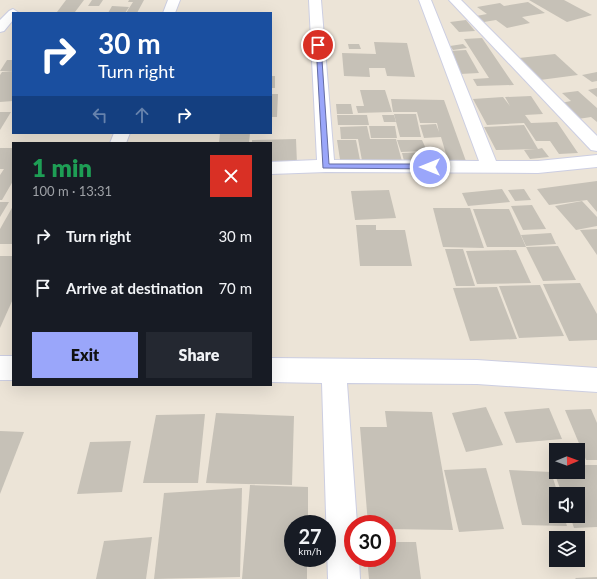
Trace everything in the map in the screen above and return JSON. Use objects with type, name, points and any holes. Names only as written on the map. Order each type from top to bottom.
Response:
[{"type":"street","points":[[169,12],[174,0]]},
{"type":"street","points":[[315,0],[326,166]]},
{"type":"street","points":[[425,0],[490,167]]},
{"type":"street","points":[[455,0],[597,146]]},
{"type":"street","points":[[0,28],[12,14]]},
{"type":"street","points":[[272,168],[326,166],[538,167],[597,161]]},
{"type":"street","points":[[574,164],[597,178]]},
{"type":"street","points":[[272,370],[477,372],[597,380]]},
{"type":"street","points":[[334,371],[344,579]]},
{"type":"building","points":[[66,0],[84,0],[75,12],[57,12]]},
{"type":"building","points":[[92,0],[103,0],[99,6],[88,6]]},
{"type":"building","points":[[129,0],[144,0],[138,12],[127,12],[133,2],[128,2]]},
{"type":"building","points":[[529,0],[564,0],[592,15],[567,22]]},
{"type":"building","points":[[528,2],[545,13],[522,17],[530,23],[507,28],[496,20],[484,22],[476,16],[487,14],[477,7],[500,3],[504,6]]},
{"type":"building","points":[[112,6],[129,7],[126,12],[109,12]]},
{"type":"building","points":[[466,20],[475,31],[459,32],[450,22]]},
{"type":"building","points":[[482,38],[514,85],[477,86],[473,79],[489,78],[464,39]]},
{"type":"building","points":[[374,42],[407,43],[415,77],[387,76],[385,68],[369,68],[370,77],[344,76],[342,53],[376,54]]},
{"type":"building","points":[[348,44],[359,44],[361,49],[349,49]]},
{"type":"building","points":[[463,44],[467,48],[453,50],[450,46]]},
{"type":"building","points":[[466,50],[479,73],[460,74],[449,51]]},
{"type":"building","points":[[555,54],[578,75],[540,80],[519,58]]},
{"type":"building","points":[[7,60],[12,60],[12,71],[0,71]]},
{"type":"building","points":[[12,71],[12,101],[0,102],[0,75],[2,72]]},
{"type":"building","points":[[597,72],[597,81],[592,82],[582,75]]},
{"type":"building","points":[[272,76],[275,76],[275,88],[272,88]]},
{"type":"building","points":[[597,88],[597,97],[588,90]]},
{"type":"building","points":[[360,90],[385,90],[392,112],[358,113],[356,106],[364,106]]},
{"type":"building","points":[[578,91],[597,108],[597,122],[591,117],[578,119],[561,103],[571,101],[562,93]]},
{"type":"building","points":[[272,94],[278,94],[277,117],[272,117]]},
{"type":"building","points":[[531,96],[543,114],[525,115],[531,123],[557,122],[578,153],[559,154],[550,141],[536,141],[524,123],[487,125],[473,99],[503,97],[510,106],[505,97]]},
{"type":"building","points":[[391,99],[444,100],[467,164],[449,164],[441,137],[424,138],[420,125],[436,124],[439,132],[437,123],[420,123],[417,112],[393,112]]},
{"type":"building","points":[[336,104],[351,104],[353,114],[337,114]]},
{"type":"building","points":[[0,112],[11,112],[0,130]]},
{"type":"building","points":[[394,114],[416,114],[421,137],[400,137]]},
{"type":"building","points":[[337,115],[367,115],[369,125],[338,125]]},
{"type":"building","points":[[382,115],[394,115],[396,122],[384,122]]},
{"type":"building","points":[[524,125],[538,149],[542,148],[549,157],[530,159],[524,150],[536,149],[496,150],[484,127]]},
{"type":"building","points":[[367,126],[370,139],[396,139],[403,165],[363,166],[358,139],[341,139],[340,127]]},
{"type":"building","points":[[369,126],[395,126],[397,138],[371,138]]},
{"type":"building","points":[[220,134],[250,134],[249,142],[219,142]]},
{"type":"building","points":[[296,139],[297,164],[272,165],[272,142],[252,142],[252,140]]},
{"type":"building","points":[[337,140],[356,140],[361,165],[341,166]]},
{"type":"building","points":[[397,140],[422,140],[427,151],[401,152]]},
{"type":"building","points":[[0,148],[12,148],[12,183],[2,200],[0,200],[0,175],[4,169],[0,169]]},
{"type":"building","points":[[430,152],[435,164],[405,165],[402,153]]},
{"type":"building","points":[[597,181],[597,212],[587,200],[549,205],[537,189]]},
{"type":"building","points":[[502,189],[510,202],[468,206],[462,193]]},
{"type":"building","points":[[524,189],[531,200],[515,201],[508,190]]},
{"type":"building","points":[[389,190],[396,218],[355,220],[351,191]]},
{"type":"building","points":[[582,201],[597,217],[597,226],[576,230],[555,206]]},
{"type":"building","points":[[0,202],[9,202],[0,217]]},
{"type":"building","points":[[532,205],[546,229],[523,230],[511,206]]},
{"type":"building","points":[[12,208],[12,244],[0,244],[0,229]]},
{"type":"building","points":[[433,208],[470,208],[484,248],[443,247]]},
{"type":"building","points":[[473,209],[509,209],[526,247],[487,247]]},
{"type":"building","points":[[356,225],[376,225],[376,230],[405,230],[412,266],[360,266]]},
{"type":"building","points":[[597,229],[597,255],[580,230]]},
{"type":"building","points":[[551,233],[556,244],[526,246],[521,235]]},
{"type":"building","points":[[558,246],[576,280],[543,281],[526,247]]},
{"type":"building","points":[[445,249],[463,249],[475,286],[456,286]]},
{"type":"building","points":[[516,250],[531,283],[477,284],[466,251]]},
{"type":"building","points":[[0,256],[12,256],[12,301],[0,328]]},
{"type":"building","points":[[580,283],[597,314],[597,340],[569,341],[543,284]]},
{"type":"building","points":[[540,285],[564,336],[519,338],[499,286]]},
{"type":"building","points":[[497,287],[517,339],[470,341],[453,288]]},
{"type":"building","points":[[486,407],[503,445],[466,452],[452,413]]},
{"type":"building","points":[[549,408],[562,439],[516,443],[504,412]]},
{"type":"building","points":[[591,409],[597,423],[597,460],[586,460],[585,443],[579,443],[565,410]]},
{"type":"building","points":[[385,411],[432,412],[453,530],[396,529],[396,515],[367,515],[360,427],[387,427]]},
{"type":"building","points":[[216,413],[294,416],[292,485],[206,483]]},
{"type":"building","points":[[205,414],[198,483],[143,483],[156,415]]},
{"type":"building","points":[[0,431],[24,432],[0,494]]},
{"type":"building","points":[[131,441],[122,492],[77,494],[90,442]]},
{"type":"building","points":[[585,465],[597,465],[597,527],[574,528],[572,523],[585,523],[585,487],[560,487],[557,479],[585,479]]},
{"type":"building","points":[[486,468],[504,529],[459,532],[444,470]]},
{"type":"building","points":[[509,470],[549,472],[549,479],[553,479],[556,487],[549,487],[549,523],[566,523],[567,526],[522,525]]},
{"type":"building","points":[[250,485],[308,487],[308,515],[284,515],[284,567],[307,567],[307,579],[242,579]]},
{"type":"building","points":[[242,488],[240,577],[154,579],[164,493]]},
{"type":"building","points":[[152,537],[146,579],[96,579],[104,541]]},
{"type":"building","points":[[396,542],[416,542],[421,579],[369,579],[368,567],[396,567]]},
{"type":"building","points":[[597,577],[597,579],[575,578]]},
{"type":"route","points":[[318,45],[326,166],[430,167]]}]
